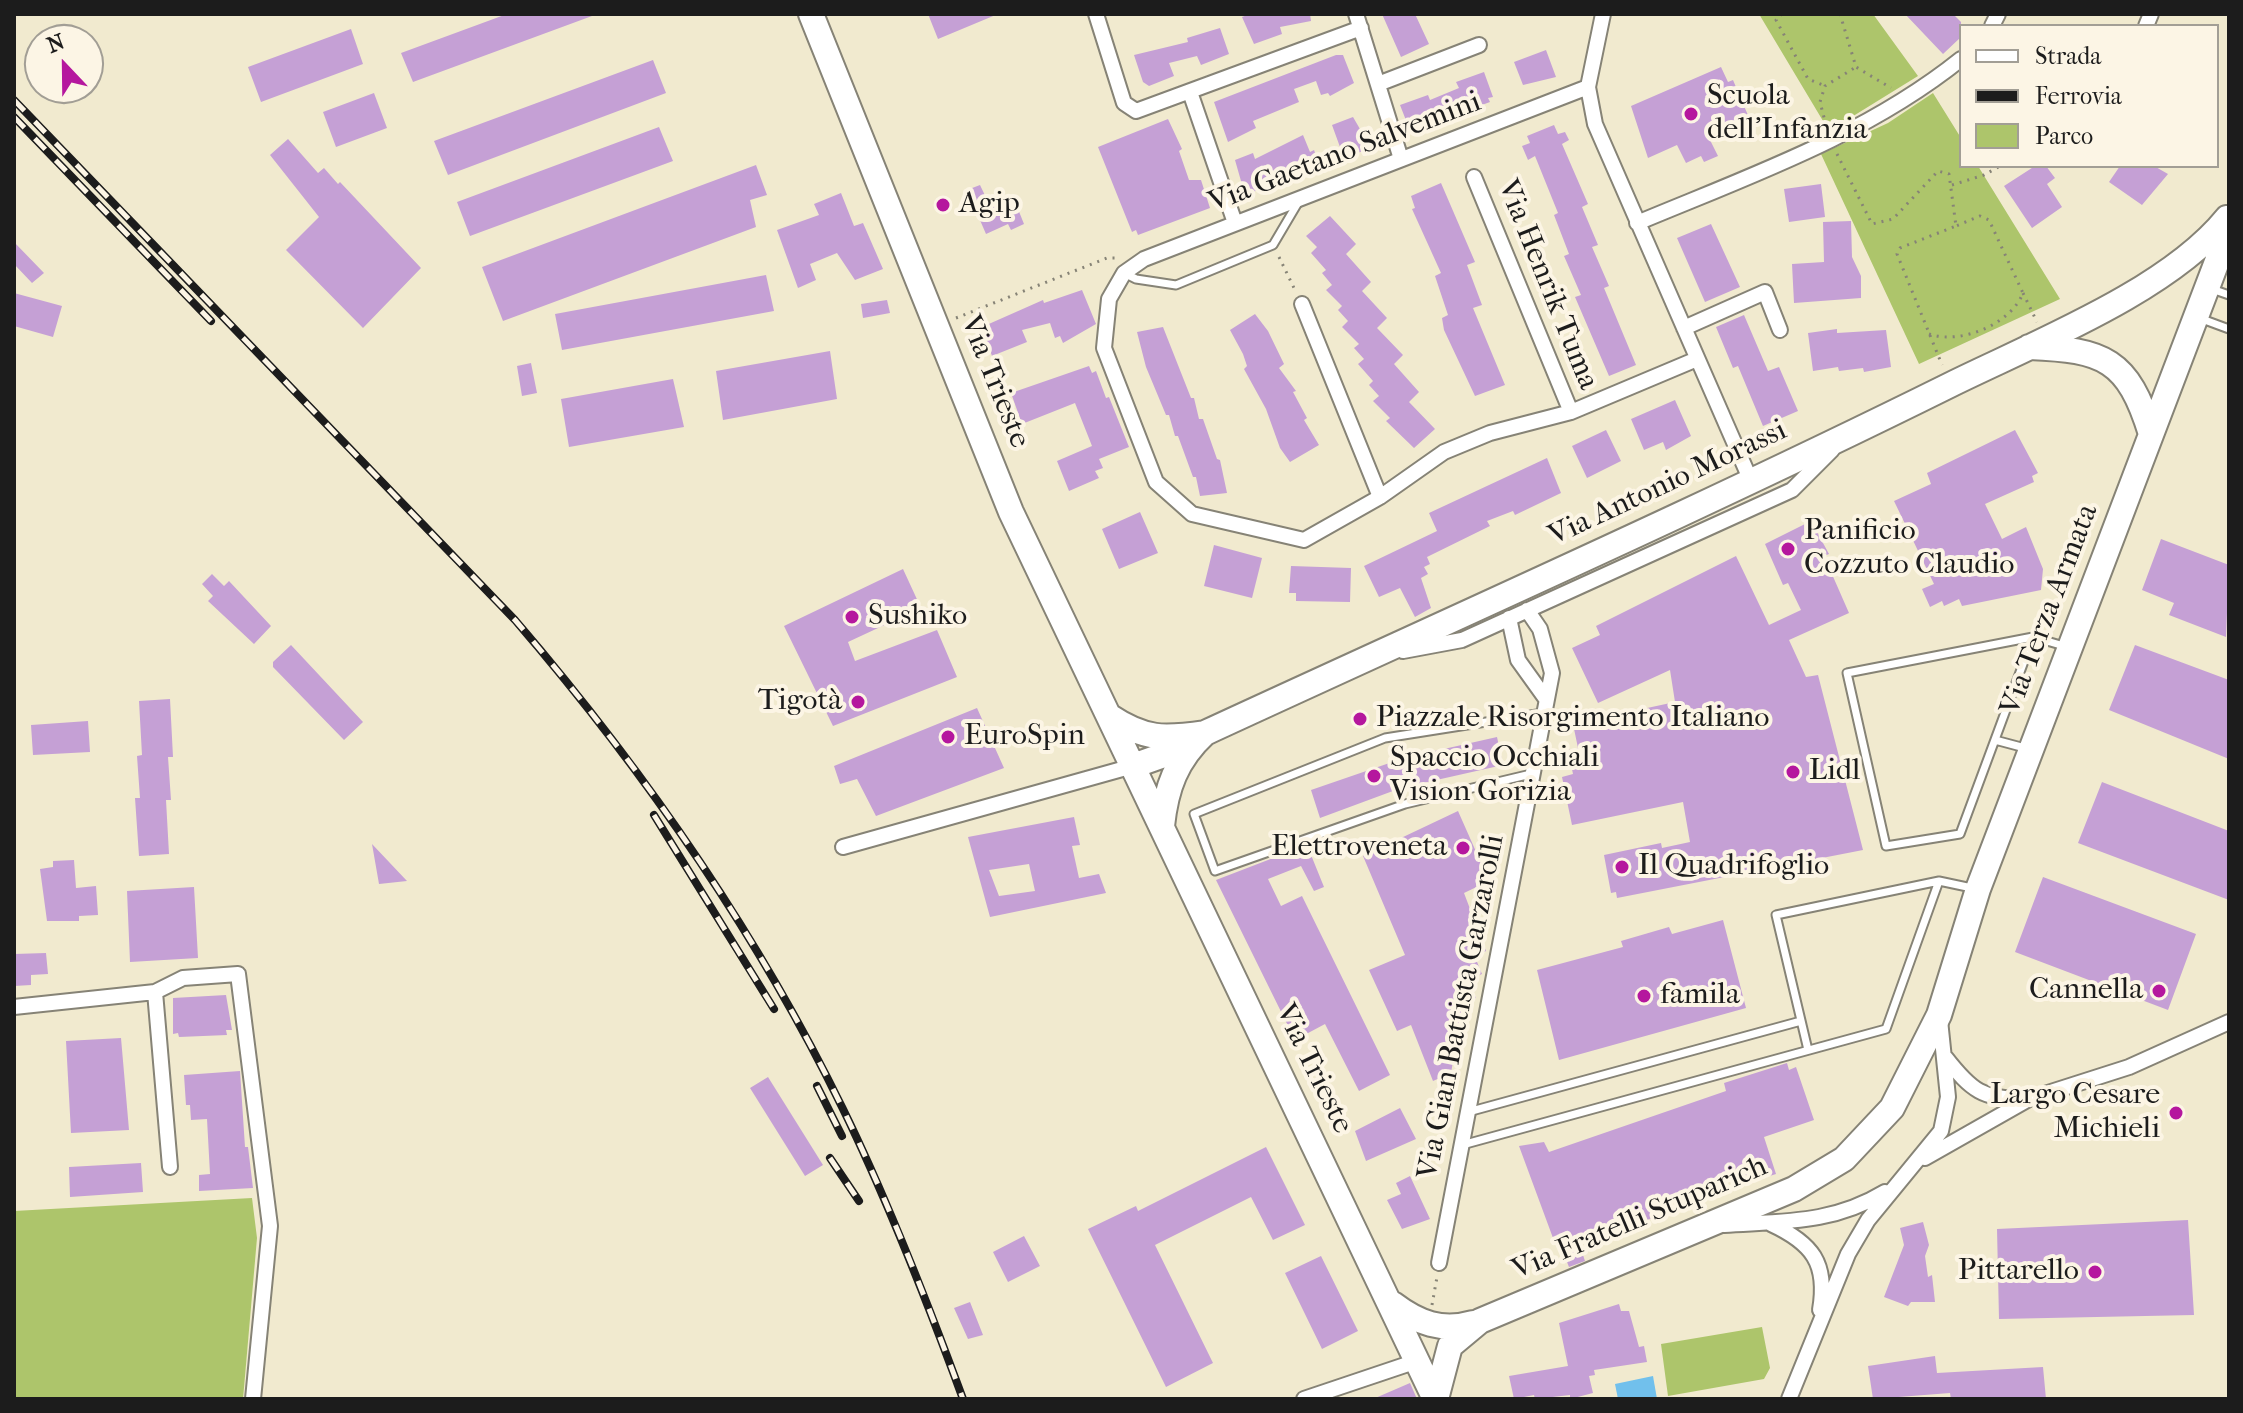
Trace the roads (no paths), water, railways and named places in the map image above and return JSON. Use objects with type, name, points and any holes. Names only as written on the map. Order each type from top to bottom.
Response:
[{"type":"main road","name":"Via Trieste","points":[[811,14],[1011,512],[1436,1399]]},
{"type":"main road","name":"Via Antonio Morassi","points":[[1109,716],[1131,731],[1163,739],[1199,739],[1843,438],[2033,336],[2174,269],[2208,242],[2229,217]]},
{"type":"main road","name":"Via Terza Armata","points":[[1892,1108],[1939,1015],[1978,889],[2196,317],[2218,291],[2229,230]]},
{"type":"main road","points":[[2033,336],[2079,349],[2112,363],[2139,395],[2151,434]]},
{"type":"main road","points":[[1133,766],[1199,739]]},
{"type":"main road","points":[[1162,829],[1166,793],[1176,769],[1199,739]]},
{"type":"main road","name":"Via Fratelli Stuparich","points":[[1417,1361],[1450,1346],[1480,1321],[1794,1189],[1844,1159],[1892,1108]]},
{"type":"main road","points":[[1390,1302],[1415,1321],[1444,1328],[1480,1321]]},
{"type":"main road","points":[[1436,1399],[1450,1346]]},
{"type":"street","points":[[1096,14],[1124,103],[1136,111],[1190,92],[1358,21],[1401,159]]},
{"type":"street","points":[[1603,14],[1588,87],[1595,124],[1751,481]]},
{"type":"street","points":[[1378,84],[1479,45]]},
{"type":"street","points":[[1637,223],[1831,142],[1908,98],[1959,60]]},
{"type":"street","name":"Via Gaetano Salvemini","points":[[1124,273],[1144,259],[1588,87]]},
{"type":"street","points":[[1190,92],[1235,223]]},
{"type":"street","name":"Via Henrik Tuma","points":[[1474,177],[1571,412]]},
{"type":"street","name":"Via Henrik Tuma","points":[[1124,273],[1109,299],[1104,348],[1156,482],[1192,514],[1304,540],[1380,497],[1444,452],[1490,433],[1571,412],[1697,359]]},
{"type":"street","points":[[1684,328],[1765,292],[1780,330]]},
{"type":"street","points":[[1302,304],[1380,497]]},
{"type":"street","points":[[1366,659],[1462,640],[1792,490],[1843,438]]},
{"type":"street","name":"Via Gian Battista Garzarolli","points":[[1439,1263],[1545,706],[1550,659],[1540,629],[1527,610]]},
{"type":"street","points":[[1509,618],[1518,660],[1545,706]]},
{"type":"street","points":[[843,847],[1133,766]]},
{"type":"street","points":[[14,1007],[155,992],[183,978],[238,974],[270,1226],[253,1399]]},
{"type":"street","points":[[155,992],[170,1167]]},
{"type":"street","name":"Via Terza Armata","points":[[1789,1399],[1848,1254],[1892,1188],[1915,1165],[1941,1131],[1948,1097],[1939,1015]]},
{"type":"street","points":[[1915,1165],[2029,1099],[2129,1067],[2229,1022]]},
{"type":"street","points":[[1945,1057],[1969,1087],[1999,1100],[2029,1099]]},
{"type":"street","points":[[1708,1226],[1824,1219],[1861,1207],[1892,1188]]},
{"type":"street","name":"Via Terza Armata","points":[[1768,1222],[1803,1239],[1820,1266],[1822,1297],[1817,1326]]},
{"type":"street","points":[[1304,1399],[1417,1361]]},
{"type":"lane","points":[[1124,273],[1136,279],[1176,285],[1273,245],[1302,198]]},
{"type":"lane","points":[[2196,317],[2229,329]]},
{"type":"lane","points":[[2033,637],[1960,834],[1886,846],[1847,673],[2033,637],[2070,647]]},
{"type":"lane","points":[[1534,773],[1405,804],[1215,871],[1194,814],[1385,738],[1545,706]]},
{"type":"lane","points":[[1995,740],[2031,749]]},
{"type":"lane","points":[[1808,1050],[1776,915],[1939,881],[1978,889]]},
{"type":"lane","points":[[1462,1145],[1886,1029],[1939,881]]},
{"type":"lane","points":[[1468,1112],[1801,1021]]},
{"type":"water","points":[[1653,1376],[1657,1399],[1618,1399],[1615,1384]]},
{"type":"railway","points":[[14,100],[515,620],[652,793],[734,915],[809,1042],[891,1215],[963,1399]]},
{"type":"railway","points":[[14,117],[211,321]]},
{"type":"railway","points":[[654,815],[774,1009]]},
{"type":"railway","points":[[817,1086],[842,1136]]},
{"type":"railway","points":[[830,1158],[859,1201]]},
{"type":"place","name":"Scuola dell'Infanzia","points":[[1691,114]]},
{"type":"place","name":"Agip","points":[[943,205]]},
{"type":"place","name":"Panificio Cozzuto Claudio","points":[[1788,549]]},
{"type":"place","name":"Sushiko","points":[[852,617]]},
{"type":"place","name":"Tigotà","points":[[858,702]]},
{"type":"place","name":"Piazzale Risorgimento Italiano","points":[[1360,719]]},
{"type":"place","name":"EuroSpin","points":[[948,737]]},
{"type":"place","name":"Lidl","points":[[1793,772]]},
{"type":"place","name":"Spaccio Occhiali Vision Gorizia","points":[[1374,776]]},
{"type":"place","name":"Elettroveneta","points":[[1463,848]]},
{"type":"place","name":"Il Quadrifoglio","points":[[1622,867]]},
{"type":"place","name":"Cannella","points":[[2159,991]]},
{"type":"place","name":"famila","points":[[1644,996]]},
{"type":"place","name":"Largo Cesare Michieli","points":[[2176,1113]]},
{"type":"place","name":"Pittarello","points":[[2095,1272]]}]
